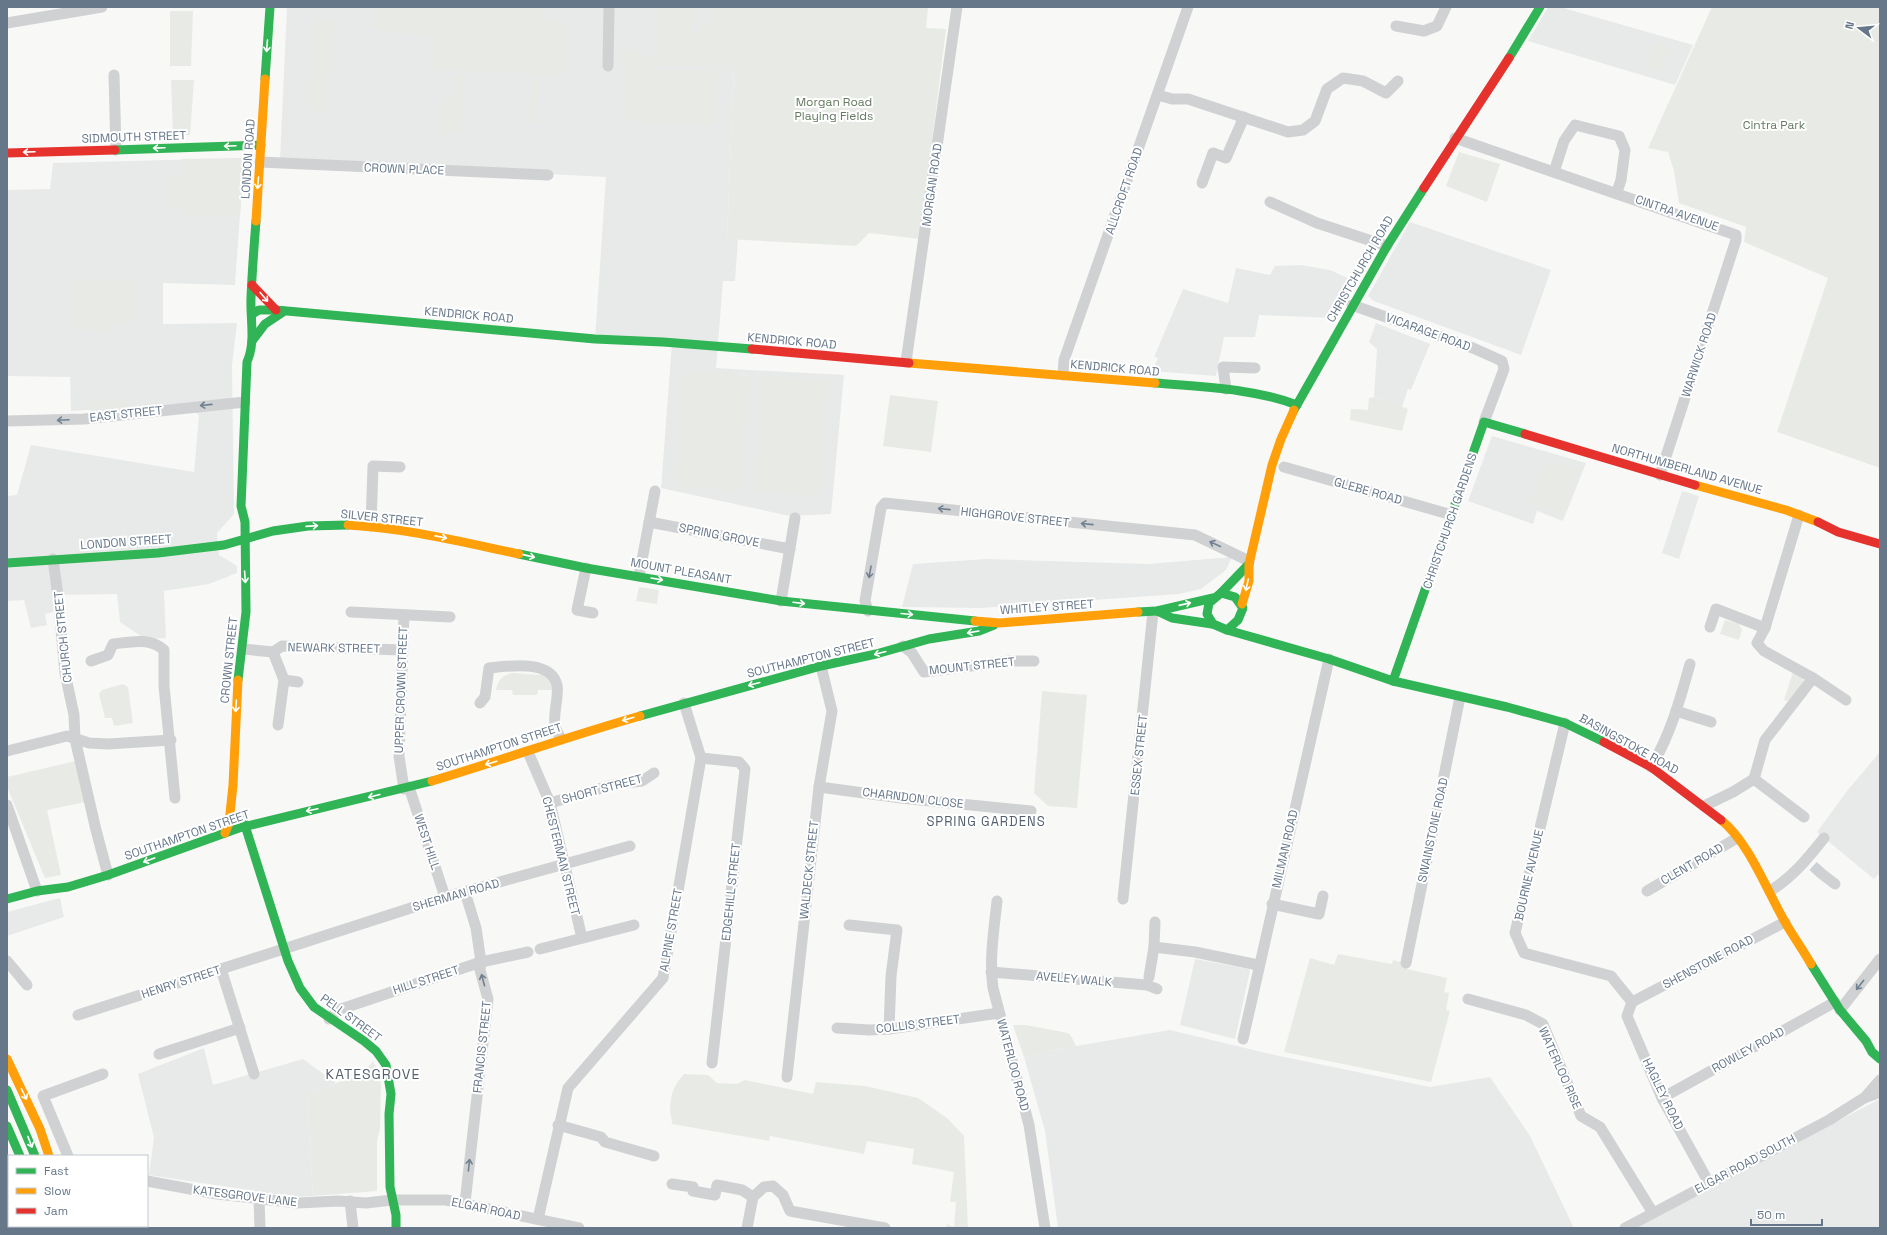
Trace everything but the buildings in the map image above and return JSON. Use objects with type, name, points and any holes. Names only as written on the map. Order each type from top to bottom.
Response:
[{"type":"main road","name":"LONDON ROAD","points":[[245,538],[245,522],[242,506],[245,402],[247,362],[251,353],[252,341],[252,285],[270,7]]},
{"type":"main road","name":"CHRISTCHURCH ROAD","points":[[1242,604],[1249,581],[1249,563],[1272,465],[1281,439],[1297,405],[1386,246],[1503,67],[1540,7]]},
{"type":"main road","name":"SIDMOUTH STREET","points":[[7,153],[261,145]]},
{"type":"main road","points":[[252,285],[279,311],[265,324],[252,341]]},
{"type":"main road","name":"KENDRICK ROAD","points":[[252,314],[259,310],[279,311],[1226,389],[1281,399],[1297,405]]},
{"type":"main road","points":[[242,327],[245,316],[252,314]]},
{"type":"main road","points":[[241,353],[247,362]]},
{"type":"main road","name":"NORTHUMBERLAND AVENUE","points":[[1484,422],[1730,496],[1751,500],[1798,515],[1838,532],[1880,544]]},
{"type":"main road","name":"CHRISTCHURCH GARDENS","points":[[1393,681],[1484,422]]},
{"type":"main road","name":"LONDON ROAD","points":[[236,520],[242,506]]},
{"type":"main road","points":[[242,506],[255,518]]},
{"type":"main road","name":"SILVER STREET","points":[[245,538],[273,531],[308,526],[338,524],[371,526],[436,536],[491,547]]},
{"type":"main road","points":[[264,525],[273,531]]},
{"type":"main road","points":[[224,545],[230,533]]},
{"type":"main road","name":"LONDON STREET","points":[[7,563],[158,553],[224,545],[245,538]]},
{"type":"main road","name":"CROWN STREET","points":[[225,833],[229,823],[233,785],[236,705],[246,612],[245,538]]},
{"type":"main road","name":"MOUNT PLEASANT","points":[[491,547],[586,568],[780,601],[868,611]]},
{"type":"main road","points":[[1249,563],[1208,606],[1208,618],[1212,624],[1218,628],[1267,640],[1329,659]]},
{"type":"main road","points":[[1217,596],[1231,594],[1239,599],[1242,604],[1242,615],[1228,630]]},
{"type":"main road","name":"WHITLEY STREET","points":[[868,611],[1000,623],[1155,612],[1217,596]]},
{"type":"main road","name":"WHITLEY STREET","points":[[1155,612],[1172,618],[1212,624]]},
{"type":"main road","points":[[1242,615],[1251,626],[1267,640]]},
{"type":"main road","name":"SOUTHAMPTON STREET","points":[[7,899],[37,891],[68,887],[108,875],[245,826],[407,788],[528,752],[561,739],[684,703],[929,639],[979,631],[1000,623]]},
{"type":"main road","name":"BASINGSTOKE ROAD","points":[[1329,659],[1393,681],[1506,707],[1565,723],[1582,730],[1651,767],[1724,822],[1752,860],[1770,891],[1785,922],[1837,1006],[1866,1041],[1872,1052],[1880,1059]]},
{"type":"main road","name":"CROWN STREET","points":[[233,785],[245,826]]},
{"type":"main road","name":"PELL STREET","points":[[245,826],[293,975],[304,994],[314,1007],[376,1051],[386,1065],[390,1083],[390,1181],[392,1200],[396,1214],[396,1228]]},
{"type":"main road","name":"PELL STREET","points":[[225,833],[238,840],[256,864]]},
{"type":"main road","points":[[1866,1041],[1878,1044]]},
{"type":"main road","points":[[7,1059],[40,1129],[49,1155]]},
{"type":"main road","points":[[7,1090],[35,1155]]},
{"type":"main road","points":[[7,1126],[20,1155]]},
{"type":"street","points":[[7,23],[102,7]]},
{"type":"street","points":[[608,66],[609,7]]},
{"type":"street","name":"MORGAN ROAD","points":[[906,362],[957,7]]},
{"type":"street","name":"ALLCROFT ROAD","points":[[1063,375],[1064,360],[1188,7]]},
{"type":"street","points":[[1396,26],[1424,31],[1437,26],[1446,7]]},
{"type":"street","points":[[114,75],[116,150]]},
{"type":"street","points":[[1158,95],[1172,99],[1188,99],[1288,132],[1303,130],[1315,120],[1326,89],[1343,78],[1363,81],[1386,93],[1398,81]]},
{"type":"street","points":[[1202,183],[1213,153],[1226,158],[1244,117]]},
{"type":"street","points":[[1554,172],[1564,141],[1575,125],[1619,136],[1625,150],[1621,180],[1617,192]]},
{"type":"street","name":"CINTRA AVENUE","points":[[1456,138],[1736,234]]},
{"type":"street","name":"CROWN PLACE","points":[[260,162],[548,175]]},
{"type":"street","points":[[1270,202],[1317,223],[1386,246]]},
{"type":"street","name":"WARWICK ROAD","points":[[1660,475],[1736,240],[1736,234]]},
{"type":"street","name":"VICARAGE ROAD","points":[[1352,305],[1473,348],[1497,357],[1502,361]]},
{"type":"street","name":"CHRISTCHURCH GARDENS","points":[[1484,422],[1504,369],[1502,361]]},
{"type":"street","points":[[1226,389],[1223,367],[1255,368]]},
{"type":"street","name":"EAST STREET","points":[[7,421],[84,419],[245,402]]},
{"type":"street","points":[[371,526],[373,466],[400,467]]},
{"type":"street","name":"GLEBE ROAD","points":[[1284,468],[1452,515]]},
{"type":"street","points":[[639,576],[655,491]]},
{"type":"street","name":"HIGHGROVE STREET","points":[[868,611],[865,601],[881,508],[885,503],[1195,535],[1249,563]]},
{"type":"street","points":[[1798,515],[1765,628],[1757,643],[1764,651],[1813,678],[1846,700]]},
{"type":"street","points":[[780,601],[795,518]]},
{"type":"street","name":"SPRING GROVE","points":[[648,522],[790,549]]},
{"type":"street","name":"CHURCH STREET","points":[[53,559],[65,673],[74,715],[75,739],[108,875]]},
{"type":"street","points":[[586,568],[577,610],[593,614]]},
{"type":"street","points":[[1710,626],[1716,609],[1765,628]]},
{"type":"street","name":"UPPER CROWN STREET","points":[[351,612],[450,617]]},
{"type":"street","name":"ESSEX STREET","points":[[1123,899],[1155,612]]},
{"type":"street","name":"UPPER CROWN STREET","points":[[404,615],[399,756],[407,788]]},
{"type":"street","name":"MOUNT STREET","points":[[916,660],[923,646],[929,639]]},
{"type":"street","points":[[91,661],[108,655],[114,644],[149,642],[164,650],[164,686],[171,740],[175,798]]},
{"type":"street","name":"MOUNT STREET","points":[[903,646],[912,653],[924,672],[1010,661],[1034,661]]},
{"type":"street","name":"NEWARK STREET","points":[[243,649],[402,650]]},
{"type":"street","points":[[278,649],[284,680],[278,725]]},
{"type":"street","name":"MILMAN ROAD","points":[[1243,1039],[1258,965],[1329,659]]},
{"type":"street","points":[[1651,767],[1662,747],[1676,711],[1690,664]]},
{"type":"street","points":[[480,703],[485,698],[489,668],[506,666],[539,667],[550,673],[557,685],[555,726],[561,739]]},
{"type":"street","name":"WALDECK STREET","points":[[786,1077],[819,787],[832,711],[821,666]]},
{"type":"street","points":[[1704,806],[1733,792],[1754,779],[1765,740],[1813,678]]},
{"type":"street","points":[[284,680],[298,682]]},
{"type":"street","name":"SWAINSTONE ROAD","points":[[1406,963],[1460,697]]},
{"type":"street","name":"ALPINE STREET","points":[[538,1220],[558,1125],[568,1088],[663,978],[701,758],[684,703]]},
{"type":"street","points":[[1676,711],[1711,722]]},
{"type":"street","name":"BOURNE AVENUE","points":[[1565,723],[1515,933],[1524,953],[1611,976],[1632,1002]]},
{"type":"street","points":[[7,751],[67,736],[89,743],[108,744],[171,740]]},
{"type":"street","name":"CHESTERMAN STREET","points":[[528,752],[550,803],[582,938]]},
{"type":"street","name":"EDGEHILL STREET","points":[[701,758],[740,762],[745,769],[712,1063]]},
{"type":"street","name":"SHORT STREET","points":[[550,803],[616,784],[642,781],[654,773]]},
{"type":"street","points":[[1754,779],[1804,816]]},
{"type":"street","name":"CHARNDON CLOSE","points":[[819,787],[901,798],[1031,811]]},
{"type":"street","name":"WEST HILL","points":[[407,788],[444,897]]},
{"type":"street","points":[[7,805],[37,891]]},
{"type":"street","name":"CLENT ROAD","points":[[1647,891],[1736,838]]},
{"type":"street","points":[[1770,891],[1810,863],[1824,838]]},
{"type":"street","name":"SHERMAN ROAD","points":[[284,948],[444,897],[630,846]]},
{"type":"street","points":[[1822,874],[1835,884]]},
{"type":"street","name":"FRANCIS STREET","points":[[465,892],[476,928],[481,962],[480,970],[488,999],[465,1203]]},
{"type":"street","points":[[1272,904],[1319,914],[1323,896]]},
{"type":"street","name":"WATERLOO ROAD","points":[[997,901],[991,972],[999,1013],[1029,1125],[1044,1228]]},
{"type":"street","points":[[1149,977],[1154,947],[1155,922]]},
{"type":"street","name":"SHENSTONE ROAD","points":[[1632,1002],[1785,922]]},
{"type":"street","points":[[540,949],[634,925]]},
{"type":"street","points":[[848,925],[902,930],[891,976],[889,1029]]},
{"type":"street","points":[[1154,947],[1195,952],[1258,965]]},
{"type":"street","name":"HENRY STREET","points":[[78,1015],[284,948]]},
{"type":"street","name":"HILL STREET","points":[[330,1019],[338,1010],[481,962],[528,952]]},
{"type":"street","points":[[1837,1006],[1880,959]]},
{"type":"street","points":[[7,961],[27,985]]},
{"type":"street","points":[[221,969],[254,1074]]},
{"type":"street","name":"AVELEY WALK","points":[[991,972],[1147,985],[1157,989]]},
{"type":"street","name":"WATERLOO RISE","points":[[1468,999],[1526,1015],[1543,1024],[1581,1116],[1600,1127],[1653,1213]]},
{"type":"street","name":"HAGLEY ROAD","points":[[1632,1002],[1627,1016],[1662,1098],[1709,1183]]},
{"type":"street","name":"ROWLEY ROAD","points":[[1662,1098],[1837,1006]]},
{"type":"street","name":"COLLIS STREET","points":[[837,1028],[869,1030],[889,1029],[999,1013]]},
{"type":"street","points":[[159,1054],[240,1028]]},
{"type":"street","points":[[68,1155],[43,1096],[103,1074]]},
{"type":"street","name":"ELGAR ROAD SOUTH","points":[[1864,1098],[1880,1080]]},
{"type":"street","name":"ELGAR ROAD SOUTH","points":[[1625,1228],[1827,1121],[1864,1098],[1880,1092]]},
{"type":"street","points":[[558,1125],[601,1137],[606,1142],[654,1156]]},
{"type":"street","name":"KATESGROVE LANE","points":[[148,1181],[259,1199],[298,1203],[350,1201],[373,1203],[392,1200]]},
{"type":"street","points":[[672,1184],[693,1187],[693,1191],[715,1195],[717,1185],[742,1190],[753,1196]]},
{"type":"street","points":[[747,1228],[753,1196],[764,1187],[773,1186],[783,1195],[790,1211],[885,1228]]},
{"type":"street","points":[[259,1199],[260,1228]]},
{"type":"street","name":"ELGAR ROAD","points":[[392,1200],[446,1200],[579,1228]]},
{"type":"street","points":[[350,1201],[353,1228]]},
{"type":"shaded area","points":[[287,7],[734,7],[734,65],[727,238],[738,239],[735,281],[723,281],[716,368],[844,375],[831,514],[790,516],[661,488],[672,343],[595,339],[606,177],[280,160]]},
{"type":"shaded area","points":[[1548,7],[1560,7],[1693,45],[1675,85],[1528,41]]},
{"type":"shaded area","points":[[244,158],[235,285],[163,283],[163,324],[237,323],[232,365],[234,514],[217,533],[219,555],[237,566],[237,573],[209,584],[164,591],[166,638],[145,639],[120,622],[117,594],[55,595],[53,612],[45,614],[47,625],[31,628],[24,600],[7,601],[7,496],[17,495],[31,445],[194,472],[199,415],[184,404],[71,411],[70,377],[7,376],[7,190],[50,189],[53,163]]},
{"type":"shaded area","points":[[1410,222],[1551,270],[1521,355],[1374,301],[1368,296]]},
{"type":"shaded area","points":[[1301,265],[1330,270],[1354,281],[1334,318],[1259,315],[1255,337],[1224,337],[1216,376],[1152,371],[1158,358],[1154,357],[1183,289],[1228,303],[1236,268],[1270,275],[1275,266]]},
{"type":"shaded area","points":[[1376,323],[1430,344],[1411,390],[1408,389],[1402,407],[1374,397],[1377,349],[1369,342]]},
{"type":"shaded area","points":[[1492,436],[1586,463],[1563,521],[1537,511],[1533,524],[1468,501]]},
{"type":"shaded area","points":[[1682,491],[1699,496],[1679,559],[1662,553]]},
{"type":"shaded area","points":[[1232,557],[1226,570],[1201,589],[1179,594],[981,608],[902,607],[913,564],[986,559],[1148,564]]},
{"type":"shaded area","points":[[1880,752],[1880,873],[1874,879],[1817,832],[1847,791]]},
{"type":"shaded area","points":[[60,898],[64,917],[7,936],[7,912]]},
{"type":"shaded area","points":[[1195,959],[1249,969],[1250,971],[1235,1039],[1180,1025]]},
{"type":"shaded area","points":[[1170,1030],[1270,1054],[1430,1087],[1490,1077],[1530,1136],[1574,1228],[1058,1228],[1045,1131],[1024,1057],[1076,1046]]},
{"type":"shaded area","points":[[204,1048],[213,1085],[303,1059],[336,1083],[307,1097],[313,1196],[294,1197],[149,1175],[154,1138],[138,1074]]},
{"type":"shaded area","points":[[1880,1099],[1880,1228],[1634,1228],[1655,1216]]},
{"type":"green space","points":[[375,7],[544,7],[544,20],[564,21],[567,24],[566,70],[563,75],[430,69],[432,35],[390,32],[390,29],[374,28]]},
{"type":"green space","name":"Morgan Road Playing Fields","points":[[657,7],[692,7],[691,37],[710,23],[715,7],[928,7],[926,28],[946,29],[920,239],[869,233],[856,246],[727,239],[734,65],[622,66],[622,51],[631,48],[646,56],[657,54]]},
{"type":"green space","name":"Cintra Park","points":[[1712,7],[1880,7],[1880,468],[1777,432],[1828,278],[1744,242],[1746,227],[1679,203],[1674,171],[1668,152],[1648,148]]},
{"type":"green space","points":[[170,11],[193,11],[191,66],[170,66]]},
{"type":"green space","points":[[313,20],[333,21],[328,111],[307,110]]},
{"type":"green space","points":[[1654,41],[1669,45],[1661,72],[1647,68]]},
{"type":"green space","points":[[626,67],[717,72],[714,126],[623,120]]},
{"type":"green space","points":[[455,75],[463,76],[460,134],[442,133],[445,95],[453,95]]},
{"type":"green space","points":[[530,79],[539,80],[537,123],[528,122]]},
{"type":"green space","points":[[171,80],[194,80],[190,135],[173,136]]},
{"type":"green space","points":[[1459,152],[1500,164],[1487,202],[1446,186]]},
{"type":"green space","points":[[244,158],[240,217],[184,215],[183,210],[171,210],[168,205],[167,178],[183,177],[182,159]]},
{"type":"green space","points":[[75,279],[135,281],[134,324],[115,324],[115,330],[74,329]]},
{"type":"green space","points":[[685,370],[750,376],[741,491],[675,486]]},
{"type":"green space","points":[[764,376],[828,381],[818,496],[754,491]]},
{"type":"green space","points":[[890,395],[938,401],[931,452],[883,446]]},
{"type":"green space","points":[[1374,397],[1408,409],[1402,431],[1350,420],[1351,409],[1368,410],[1369,398]]},
{"type":"green space","points":[[126,399],[127,410],[91,411],[85,403]]},
{"type":"green space","points":[[1545,460],[1577,471],[1563,515],[1530,504]]},
{"type":"green space","points":[[639,587],[659,590],[657,604],[636,601]]},
{"type":"green space","points":[[1725,620],[1739,624],[1742,630],[1739,640],[1720,634]]},
{"type":"green space","points":[[1793,672],[1802,675],[1804,683],[1788,701],[1784,700]]},
{"type":"green space","points":[[512,673],[542,675],[550,678],[555,690],[538,690],[537,695],[513,695],[512,690],[496,690],[501,678]]},
{"type":"green space","points":[[123,684],[128,687],[133,723],[114,726],[112,718],[105,718],[99,694],[102,690]]},
{"type":"green space","points":[[1042,691],[1087,695],[1077,808],[1048,806],[1034,793]]},
{"type":"green space","points":[[76,761],[85,802],[47,810],[61,875],[45,878],[7,787],[7,777]]},
{"type":"green space","points":[[1338,954],[1392,964],[1393,960],[1408,964],[1407,969],[1447,978],[1444,992],[1449,993],[1446,1010],[1450,1011],[1431,1082],[1284,1052],[1310,958],[1334,965]]},
{"type":"green space","points":[[1013,1025],[1026,1025],[1068,1033],[1076,1046],[1024,1057]]},
{"type":"green space","points":[[373,1061],[378,1071],[381,1084],[380,1129],[377,1141],[377,1191],[313,1196],[307,1097],[336,1083],[361,1076]]},
{"type":"green space","points":[[684,1074],[708,1075],[717,1083],[737,1084],[745,1080],[813,1094],[816,1082],[865,1086],[918,1098],[947,1118],[964,1136],[968,1228],[947,1228],[946,1224],[954,1227],[956,1202],[950,1202],[954,1172],[912,1164],[914,1149],[867,1141],[864,1154],[770,1136],[769,1141],[672,1124],[670,1109],[671,1098],[675,1086]]},
{"type":"tunnel","points":[[1813,866],[1822,874]]},
{"type":"traffic: fast","points":[[265,79],[270,7]]},
{"type":"traffic: fast","points":[[1509,58],[1540,7]]},
{"type":"traffic: fast","points":[[115,150],[261,145]]},
{"type":"traffic: fast","points":[[1294,410],[1387,246],[1424,188]]},
{"type":"traffic: fast","points":[[238,680],[246,612],[245,522],[241,506],[247,362],[250,354],[252,338],[251,298],[256,221]]},
{"type":"traffic: fast","points":[[252,314],[259,310],[276,310],[595,339],[663,342],[752,349]]},
{"type":"traffic: fast","points":[[252,341],[265,324],[283,312]]},
{"type":"traffic: fast","points":[[1155,383],[1227,389],[1280,399],[1297,405]]},
{"type":"traffic: fast","points":[[1393,681],[1484,422],[1525,434]]},
{"type":"traffic: fast","points":[[7,563],[158,553],[224,545],[273,531],[308,526],[348,525]]},
{"type":"traffic: fast","points":[[519,554],[586,568],[781,601],[975,621]]},
{"type":"traffic: fast","points":[[1221,593],[1249,564]]},
{"type":"traffic: fast","points":[[1221,593],[1235,597],[1243,608],[1238,620],[1227,630],[1213,624],[1207,614],[1209,603],[1221,593]]},
{"type":"traffic: fast","points":[[1138,612],[1157,611],[1213,598]]},
{"type":"traffic: fast","points":[[1157,611],[1172,618],[1212,624]]},
{"type":"traffic: fast","points":[[640,716],[821,666],[876,654],[929,639],[979,631],[994,625]]},
{"type":"traffic: fast","points":[[1227,630],[1329,659],[1393,681],[1507,707],[1565,723],[1604,742]]},
{"type":"traffic: fast","points":[[7,899],[37,891],[68,887],[108,875],[239,828],[432,781]]},
{"type":"traffic: fast","points":[[242,816],[288,961],[300,988],[314,1007],[364,1041],[376,1051],[386,1065],[391,1094],[389,1114],[390,1187],[396,1215],[396,1228]]},
{"type":"traffic: fast","points":[[1811,964],[1840,1010],[1866,1041],[1872,1052],[1880,1059]]},
{"type":"traffic: fast","points":[[7,1090],[35,1155]]},
{"type":"traffic: fast","points":[[7,1126],[20,1155]]},
{"type":"traffic: slow","points":[[256,221],[265,79]]},
{"type":"traffic: slow","points":[[909,363],[1155,383]]},
{"type":"traffic: slow","points":[[1242,604],[1249,581],[1249,564],[1272,465],[1281,439],[1294,410]]},
{"type":"traffic: slow","points":[[1695,485],[1786,510],[1818,522]]},
{"type":"traffic: slow","points":[[348,525],[413,532],[519,554]]},
{"type":"traffic: slow","points":[[975,621],[1000,623],[1138,612]]},
{"type":"traffic: slow","points":[[225,833],[229,823],[233,785],[238,680]]},
{"type":"traffic: slow","points":[[432,781],[640,716]]},
{"type":"traffic: slow","points":[[1721,820],[1731,829],[1749,854],[1785,922],[1811,964]]},
{"type":"traffic: slow","points":[[7,1059],[40,1129],[49,1155]]},
{"type":"traffic: jam","points":[[1424,188],[1509,58]]},
{"type":"traffic: jam","points":[[7,153],[115,150]]},
{"type":"traffic: jam","points":[[252,285],[276,310]]},
{"type":"traffic: jam","points":[[752,349],[909,363]]},
{"type":"traffic: jam","points":[[1525,434],[1695,485]]},
{"type":"traffic: jam","points":[[1818,522],[1838,532],[1880,544]]},
{"type":"traffic: jam","points":[[1604,742],[1651,767],[1721,820]]},
{"type":"district","name":"SPRING GARDENS","points":[[986,821]]},
{"type":"district","name":"KATESGROVE","points":[[373,1074]]}]
